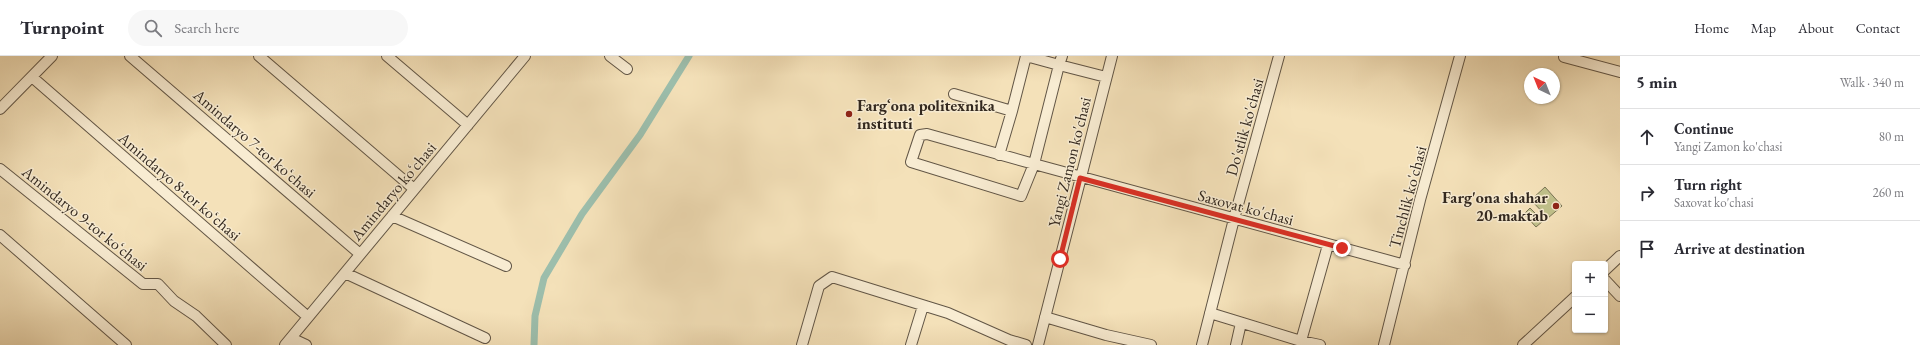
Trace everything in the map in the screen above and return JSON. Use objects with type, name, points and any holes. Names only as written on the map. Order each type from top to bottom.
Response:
[{"type":"street","points":[[0,109],[52,56]]},
{"type":"street","name":"Amindaryo 7-tor koʻchasi","points":[[130,56],[360,254]]},
{"type":"street","points":[[259,56],[414,189]]},
{"type":"street","points":[[387,56],[468,125]]},
{"type":"street","points":[[610,56],[627,69]]},
{"type":"street","points":[[999,155],[1026,56],[1060,61],[1106,77]]},
{"type":"street","name":"Yangi Zamon ko'chasi","points":[[1038,345],[1112,56]]},
{"type":"street","name":"Do'stlik ko'chasi","points":[[1202,345],[1234,219],[1279,56]]},
{"type":"street","name":"Tinchlik ko'chasi","points":[[1384,345],[1420,200],[1460,56]]},
{"type":"street","points":[[1564,57],[1620,72]]},
{"type":"street","name":"Amindaryo koʻchasi","points":[[288,342],[468,125],[520,58]]},
{"type":"street","points":[[1034,164],[1060,61]]},
{"type":"street","name":"Amindaryo 8-tor koʻchasi","points":[[32,77],[308,317]]},
{"type":"street","points":[[954,94],[1012,111]]},
{"type":"street","name":"Saxovat ko'chasi","points":[[1034,164],[1021,196],[911,162],[920,135],[927,134],[1034,164],[1080,178],[1405,265]]},
{"type":"street","name":"Amindaryo 9-tor koʻchasi","points":[[0,169],[143,284],[158,284],[174,301],[196,316],[226,345]]},
{"type":"street","points":[[392,216],[506,266]]},
{"type":"street","points":[[0,235],[126,345]]},
{"type":"street","points":[[1301,341],[1328,245]]},
{"type":"street","points":[[1608,267],[1620,256]]},
{"type":"street","points":[[345,273],[485,338]]},
{"type":"street","points":[[802,345],[819,286],[832,277],[948,313],[1008,343],[1026,345]]},
{"type":"street","points":[[1608,283],[1620,296]]},
{"type":"street","points":[[1523,345],[1572,300]]},
{"type":"street","points":[[912,345],[923,306]]},
{"type":"street","points":[[1210,314],[1301,341],[1320,345]]},
{"type":"street","points":[[1045,317],[1106,336],[1151,345]]},
{"type":"street","points":[[1236,345],[1242,323]]},
{"type":"street","points":[[288,342],[306,345]]},
{"type":"green space","points":[[1545,187],[1562,206],[1548,218],[1531,200]]},
{"type":"green space","points":[[1530,208],[1543,221],[1536,227],[1524,214]]},
{"type":"waterway","points":[[534,345],[535,316],[544,278],[582,214],[640,135],[689,56]]},
{"type":"place","name":"Fargʻona politexnika instituti","points":[[849,114]]},
{"type":"place","name":"Farg'ona shahar 20-maktab","points":[[1556,206]]},
{"type":"route","points":[[1060,259],[1080,178],[1342,248]]}]
